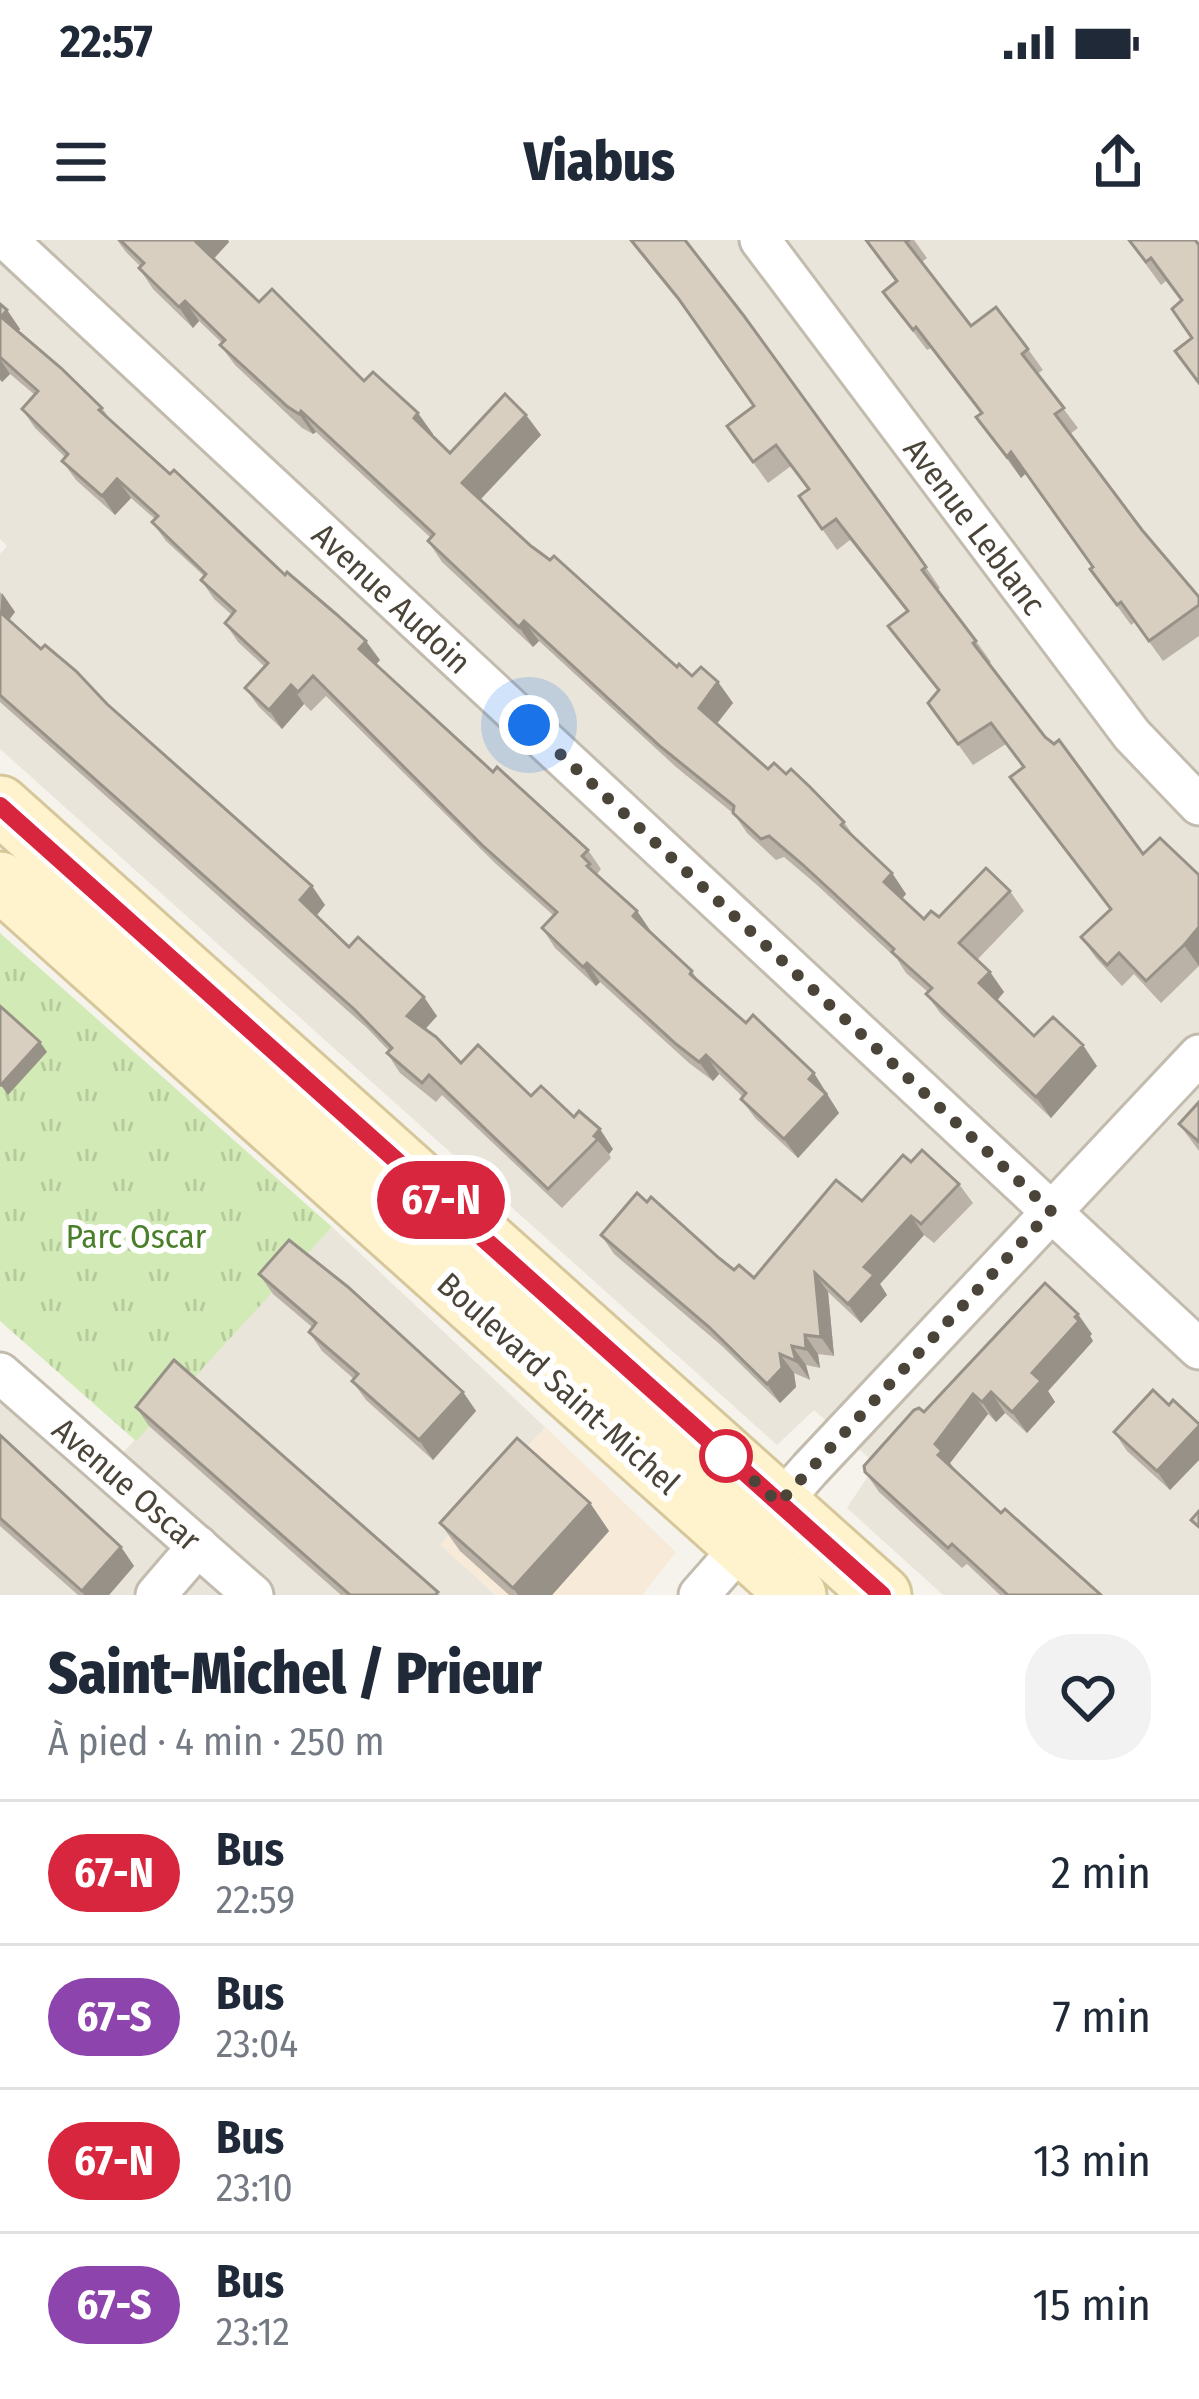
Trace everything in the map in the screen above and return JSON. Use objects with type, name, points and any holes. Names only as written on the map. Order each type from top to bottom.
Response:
[{"type":"main road","name":"Boulevard Saint-Michel","points":[[0,806],[882,1595]]},
{"type":"main road","name":"Boulevard Saint-Michel","points":[[0,881],[797,1595]]},
{"type":"street","name":"Avenue Audoin","points":[[7,240],[1199,1349]]},
{"type":"street","name":"Avenue Leblanc","points":[[760,240],[1132,735],[1199,805]]},
{"type":"street","points":[[699,1595],[779,1503],[1199,1054]]},
{"type":"street","name":"Avenue Oscar","points":[[0,1373],[254,1595]]},
{"type":"street","points":[[156,1595],[198,1546]]},
{"type":"shaded area","points":[[0,240],[1199,240],[1199,1595],[943,1595],[847,1508],[876,1464],[814,1410],[777,1445],[0,749],[0,554],[7,546],[0,539]]},
{"type":"shaded area","points":[[332,1227],[545,1427],[441,1544],[495,1595],[0,1595],[0,1401],[93,1485]]},
{"type":"shaded area","points":[[545,1427],[676,1552],[642,1595],[496,1595],[440,1545]]},
{"type":"green space","name":"Parc Oscar","points":[[0,933],[332,1227],[136,1441],[0,1321]]},
{"type":"building","points":[[120,240],[197,240],[259,302],[272,289],[364,381],[373,372],[418,413],[414,418],[450,453],[505,394],[526,415],[462,483],[531,546],[550,560],[554,556],[677,667],[679,664],[692,676],[701,667],[718,682],[699,708],[768,769],[774,763],[786,774],[791,769],[892,873],[884,882],[924,919],[931,911],[939,917],[986,868],[1010,891],[959,943],[990,972],[979,983],[1034,1036],[1053,1017],[1083,1045],[1036,1097],[926,994],[932,988],[894,949],[769,836],[761,839],[733,813],[734,806],[661,747],[524,621],[519,627],[428,541],[434,534],[301,411],[288,407],[220,345],[225,340],[185,301],[179,307],[139,268],[144,263]]},
{"type":"building","points":[[631,240],[685,240],[917,554],[926,567],[922,570],[976,641],[973,643],[1045,737],[1054,744],[1059,740],[1143,854],[1160,838],[1199,875],[1199,927],[1146,981],[1119,953],[1107,965],[1081,937],[1111,909],[1010,777],[1024,767],[991,723],[958,744],[928,703],[939,690],[888,626],[908,611],[836,519],[822,529],[799,496],[809,489],[776,445],[753,462],[727,426],[754,406]]},
{"type":"building","points":[[866,240],[910,240],[906,242],[971,326],[996,307],[1028,349],[1022,354],[1064,408],[1055,414],[1199,597],[1199,605],[1149,641],[1090,569],[1093,567],[1011,452],[1007,457],[976,417],[982,413],[883,292],[897,281]]},
{"type":"building","points":[[1129,240],[1195,240],[1199,245],[1199,383],[1175,351],[1192,338],[1172,309],[1182,300],[1151,258],[1146,262]]},
{"type":"building","points":[[0,304],[7,310],[1,317],[61,368],[102,408],[99,410],[170,474],[174,470],[285,575],[287,572],[336,614],[366,641],[359,649],[493,772],[497,767],[588,850],[582,856],[587,866],[637,911],[633,916],[690,974],[746,1023],[753,1015],[814,1073],[809,1079],[826,1094],[784,1139],[741,1099],[746,1093],[706,1055],[699,1062],[542,928],[557,912],[482,845],[313,676],[298,692],[291,685],[269,710],[245,688],[268,663],[225,623],[235,611],[201,580],[206,574],[152,522],[158,516],[117,479],[102,496],[62,461],[68,454],[22,409],[38,391],[0,357]]},
{"type":"building","points":[[0,612],[41,649],[45,645],[76,671],[312,886],[300,900],[349,947],[358,937],[424,997],[407,1016],[461,1063],[478,1045],[531,1096],[541,1086],[574,1117],[579,1111],[600,1129],[594,1136],[598,1139],[548,1189],[429,1075],[422,1083],[387,1053],[392,1048],[354,1009],[0,695]]},
{"type":"building","points":[[0,1006],[40,1042],[1,1085],[0,1084]]},
{"type":"building","points":[[1199,1102],[1199,1142],[1179,1124]]},
{"type":"building","points":[[922,1150],[959,1184],[921,1224],[911,1216],[864,1267],[874,1275],[848,1304],[815,1273],[821,1337],[805,1335],[806,1349],[792,1346],[796,1361],[780,1354],[782,1368],[767,1384],[709,1327],[601,1235],[637,1193],[647,1202],[651,1197],[734,1270],[739,1265],[754,1278],[836,1180],[862,1201],[903,1155],[911,1162]]},
{"type":"building","points":[[289,1240],[463,1392],[419,1440],[352,1381],[358,1374],[309,1332],[316,1323],[259,1274]]},
{"type":"building","points":[[1045,1283],[1078,1314],[1079,1321],[1032,1373],[1041,1381],[1012,1412],[991,1392],[982,1402],[973,1394],[935,1444],[942,1451],[938,1455],[1001,1513],[1005,1509],[1101,1595],[1008,1595],[865,1472],[864,1466],[914,1410],[924,1412]]},
{"type":"building","points":[[174,1360],[438,1592],[350,1595],[136,1407]]},
{"type":"building","points":[[1153,1390],[1169,1405],[1173,1400],[1199,1424],[1157,1471],[1114,1432]]},
{"type":"building","points":[[0,1435],[121,1547],[82,1591],[0,1518]]},
{"type":"building","points":[[517,1438],[590,1503],[513,1588],[440,1523]]},
{"type":"bus line","name":"67-N","points":[[0,806],[882,1595]]},
{"type":"route","points":[[529,725],[1051,1211],[779,1503],[713,1444],[726,1456]]}]
